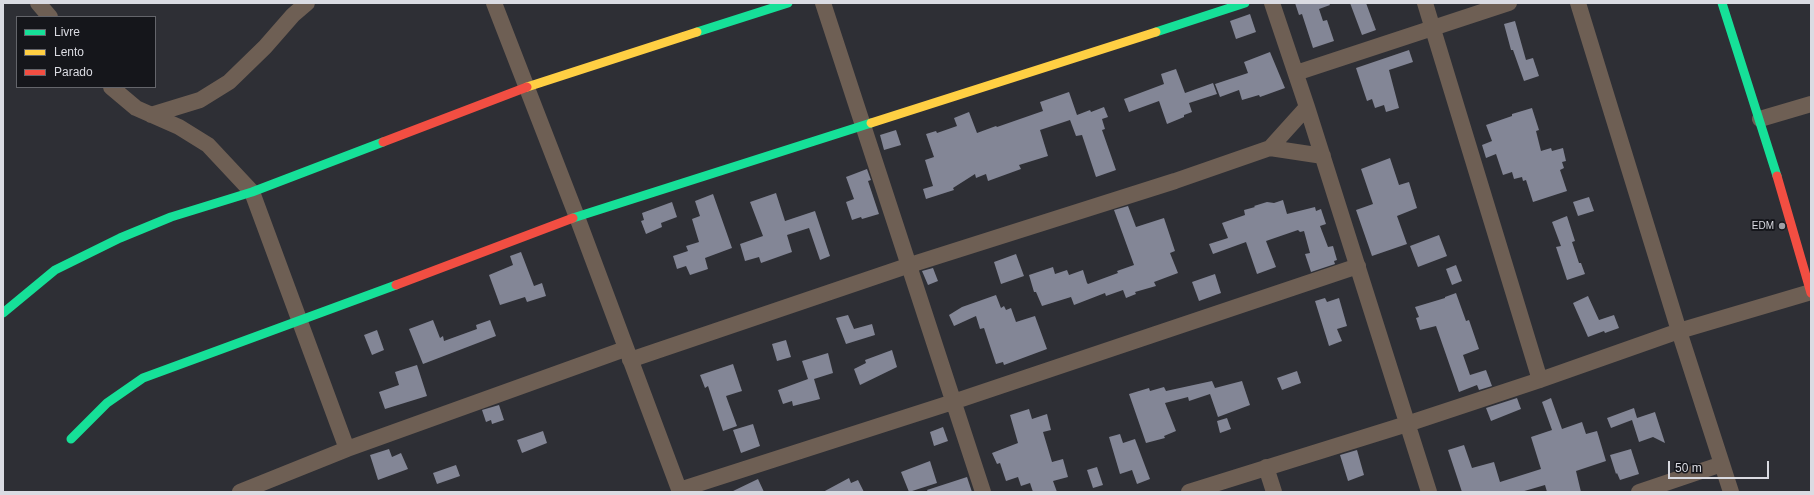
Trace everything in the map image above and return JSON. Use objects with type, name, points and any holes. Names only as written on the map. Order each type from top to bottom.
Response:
[{"type":"street","points":[[38,3],[49,16]]},
{"type":"street","points":[[150,115],[200,100],[229,82],[265,47],[293,15],[307,3]]},
{"type":"street","points":[[494,3],[680,491],[953,402],[1358,266]]},
{"type":"street","points":[[3,313],[55,270],[120,238],[171,217],[252,192],[526,87],[788,3]]},
{"type":"street","points":[[823,3],[910,265],[983,492]]},
{"type":"street","points":[[71,439],[107,403],[143,378],[577,218],[1245,3]]},
{"type":"street","points":[[1272,3],[1307,107],[1429,492]]},
{"type":"street","points":[[1425,3],[1540,380]]},
{"type":"street","points":[[1296,73],[1434,29],[1509,3]]},
{"type":"street","points":[[1578,3],[1679,331],[1732,492]]},
{"type":"street","points":[[1189,492],[1408,424],[1540,380],[1679,331],[1811,293],[1760,119],[1722,3]]},
{"type":"street","points":[[112,88],[136,108],[179,127],[208,145],[252,192],[298,322],[347,449]]},
{"type":"street","points":[[1760,119],[1811,104]]},
{"type":"street","points":[[1270,148],[1307,107]]},
{"type":"street","points":[[240,492],[347,449],[627,355],[1175,181],[1270,148],[1322,156]]},
{"type":"street","points":[[1638,492],[1722,464]]},
{"type":"street","points":[[1266,467],[1274,492]]},
{"type":"building","points":[[1295,3],[1329,3],[1330,5],[1319,9],[1323,21],[1327,20],[1334,41],[1313,48],[1302,14],[1299,15]]},
{"type":"building","points":[[1350,3],[1366,3],[1376,30],[1362,35]]},
{"type":"building","points":[[1250,14],[1256,32],[1236,39],[1230,21]]},
{"type":"building","points":[[1515,21],[1526,60],[1533,58],[1539,76],[1524,81],[1513,50],[1511,50],[1504,24]]},
{"type":"building","points":[[1409,50],[1413,62],[1389,70],[1399,108],[1386,112],[1384,105],[1375,108],[1372,99],[1367,101],[1356,68]]},
{"type":"building","points":[[1270,52],[1285,88],[1260,97],[1259,95],[1242,100],[1239,90],[1220,97],[1215,84],[1248,73],[1244,62]]},
{"type":"building","points":[[1176,69],[1185,93],[1213,83],[1217,94],[1189,103],[1192,112],[1167,124],[1159,101],[1129,112],[1124,99],[1164,84],[1161,74]]},
{"type":"building","points":[[1069,92],[1077,115],[1104,107],[1108,117],[1102,119],[1105,129],[1102,130],[1116,170],[1096,177],[1082,135],[1076,136],[1070,120],[1040,130],[1048,156],[1019,165],[1021,169],[988,181],[986,174],[976,178],[975,174],[953,188],[954,190],[926,199],[923,189],[933,186],[925,160],[934,157],[926,134],[936,131],[937,133],[957,126],[954,118],[969,112],[977,133],[1043,111],[1040,102]]},
{"type":"building","points":[[1532,108],[1539,130],[1536,131],[1541,151],[1551,148],[1552,151],[1563,148],[1566,161],[1562,162],[1564,168],[1560,170],[1567,191],[1533,202],[1526,180],[1523,181],[1522,177],[1514,179],[1512,172],[1503,175],[1496,154],[1486,158],[1482,145],[1492,141],[1486,125],[1512,116],[1512,114]]},
{"type":"building","points":[[896,130],[901,145],[884,150],[880,135]]},
{"type":"building","points":[[1390,158],[1399,185],[1409,182],[1417,208],[1397,216],[1407,244],[1372,256],[1356,210],[1373,204],[1361,169]]},
{"type":"building","points":[[867,169],[871,180],[868,181],[879,214],[852,220],[846,202],[854,199],[846,177]]},
{"type":"building","points":[[776,193],[785,221],[815,211],[830,256],[820,260],[809,228],[787,235],[792,252],[761,263],[759,257],[745,261],[740,244],[763,236],[750,202]]},
{"type":"building","points":[[713,194],[732,248],[705,258],[708,269],[690,275],[686,266],[677,269],[673,256],[688,251],[686,246],[699,242],[692,219],[700,216],[695,201]]},
{"type":"building","points":[[1589,197],[1594,211],[1578,216],[1573,202]]},
{"type":"building","points":[[1283,200],[1287,214],[1315,207],[1316,211],[1321,209],[1326,224],[1320,226],[1328,247],[1333,246],[1337,260],[1334,261],[1335,264],[1311,272],[1305,254],[1310,253],[1304,231],[1300,232],[1298,230],[1266,241],[1276,267],[1257,274],[1246,242],[1213,254],[1209,244],[1228,238],[1222,223],[1245,215],[1244,210],[1255,207],[1254,206],[1267,202],[1274,203]]},
{"type":"building","points":[[672,202],[677,217],[661,223],[662,227],[646,234],[641,221],[644,220],[642,213]]},
{"type":"building","points":[[1128,206],[1136,227],[1164,218],[1175,251],[1170,253],[1178,273],[1154,282],[1156,286],[1135,292],[1136,294],[1126,298],[1123,290],[1106,296],[1105,293],[1074,305],[1071,297],[1042,306],[1036,292],[1034,292],[1029,275],[1053,267],[1055,274],[1067,270],[1069,275],[1083,270],[1088,284],[1118,273],[1117,271],[1134,265],[1114,210]]},
{"type":"building","points":[[1567,216],[1575,241],[1572,242],[1579,263],[1581,263],[1585,274],[1567,280],[1556,247],[1561,246],[1552,222]]},
{"type":"building","points":[[1439,235],[1447,256],[1418,267],[1410,246]]},
{"type":"building","points":[[521,252],[534,286],[542,283],[546,296],[527,302],[525,297],[500,305],[489,275],[513,265],[510,256]]},
{"type":"building","points":[[1016,254],[1024,276],[1001,284],[994,262]]},
{"type":"building","points":[[1456,265],[1462,281],[1452,285],[1446,269]]},
{"type":"building","points":[[933,268],[938,281],[928,285],[922,271]]},
{"type":"building","points":[[1215,274],[1221,293],[1199,301],[1192,282]]},
{"type":"building","points":[[1456,293],[1466,321],[1469,320],[1479,349],[1463,355],[1470,375],[1486,370],[1492,386],[1479,390],[1477,385],[1459,392],[1436,326],[1420,330],[1416,318],[1419,317],[1415,307]]},
{"type":"building","points":[[996,295],[1001,308],[1004,306],[1006,310],[1011,308],[1016,322],[1035,316],[1047,349],[1004,365],[1003,362],[996,364],[984,328],[980,329],[976,316],[954,326],[949,315],[962,307]]},
{"type":"building","points":[[1588,296],[1599,320],[1614,315],[1619,328],[1605,333],[1604,331],[1588,337],[1573,303]]},
{"type":"building","points":[[1325,298],[1327,302],[1339,298],[1347,326],[1337,329],[1342,341],[1329,346],[1315,301]]},
{"type":"building","points":[[848,315],[854,329],[872,324],[875,335],[846,344],[836,318]]},
{"type":"building","points":[[433,320],[440,338],[443,336],[444,341],[477,329],[476,325],[490,320],[496,336],[423,364],[409,329]]},
{"type":"building","points":[[377,330],[384,350],[372,355],[364,335]]},
{"type":"building","points":[[786,340],[791,357],[777,361],[772,344]]},
{"type":"building","points":[[892,350],[897,367],[860,385],[854,369],[866,363],[865,360]]},
{"type":"building","points":[[828,353],[833,373],[814,379],[820,399],[793,406],[792,401],[783,404],[778,390],[808,379],[802,361]]},
{"type":"building","points":[[733,364],[742,391],[726,396],[737,426],[723,431],[708,386],[705,388],[700,375]]},
{"type":"building","points":[[417,365],[427,396],[385,409],[379,392],[399,385],[395,372]]},
{"type":"building","points":[[1297,371],[1301,383],[1282,390],[1277,378]]},
{"type":"building","points":[[1212,381],[1215,388],[1242,381],[1250,405],[1218,417],[1210,394],[1189,401],[1188,397],[1165,403],[1176,431],[1164,436],[1165,438],[1146,443],[1129,394],[1149,388],[1150,391],[1164,387],[1166,391]]},
{"type":"building","points":[[1517,398],[1521,409],[1491,421],[1486,408]]},
{"type":"building","points":[[1551,398],[1562,429],[1582,422],[1586,434],[1597,431],[1606,461],[1576,471],[1581,492],[1547,492],[1545,485],[1521,492],[1462,492],[1448,450],[1464,445],[1472,468],[1494,462],[1500,482],[1541,469],[1531,437],[1552,430],[1542,402]]},
{"type":"building","points":[[499,405],[504,420],[492,424],[491,420],[486,422],[482,410]]},
{"type":"building","points":[[1634,408],[1637,418],[1655,412],[1665,443],[1653,437],[1639,442],[1632,420],[1611,428],[1607,418]]},
{"type":"building","points":[[1029,409],[1032,419],[1047,414],[1051,430],[1043,432],[1052,462],[1063,459],[1068,477],[1053,481],[1057,492],[1033,492],[1030,483],[1021,486],[1018,477],[1006,481],[1000,463],[997,464],[992,453],[1018,443],[1010,415]]},
{"type":"building","points":[[1227,418],[1231,429],[1220,433],[1217,421]]},
{"type":"building","points":[[753,424],[760,446],[741,453],[733,430]]},
{"type":"building","points":[[943,427],[948,441],[934,446],[930,432]]},
{"type":"building","points":[[543,431],[547,443],[522,453],[517,440]]},
{"type":"building","points":[[1120,434],[1123,443],[1135,439],[1150,479],[1137,484],[1132,470],[1120,474],[1109,437]]},
{"type":"building","points":[[389,449],[392,457],[401,453],[408,469],[378,480],[370,455]]},
{"type":"building","points":[[1631,449],[1639,474],[1620,480],[1617,473],[1616,474],[1610,455]]},
{"type":"building","points":[[1357,450],[1364,475],[1348,481],[1340,455]]},
{"type":"building","points":[[930,461],[937,483],[909,492],[901,472]]},
{"type":"building","points":[[456,465],[460,476],[437,484],[433,473]]},
{"type":"building","points":[[1097,467],[1103,485],[1093,488],[1087,470]]},
{"type":"building","points":[[967,477],[972,492],[928,492],[927,490]]},
{"type":"building","points":[[849,478],[851,483],[858,480],[864,492],[823,492]]},
{"type":"building","points":[[758,479],[764,492],[731,492]]},
{"type":"traffic: fast","points":[[697,32],[788,3]]},
{"type":"traffic: fast","points":[[1156,32],[1245,3]]},
{"type":"traffic: fast","points":[[1722,3],[1777,176]]},
{"type":"traffic: fast","points":[[573,218],[871,123]]},
{"type":"traffic: fast","points":[[3,313],[55,270],[120,238],[171,217],[252,192],[383,142]]},
{"type":"traffic: fast","points":[[71,439],[107,403],[143,378],[396,285]]},
{"type":"traffic: slow","points":[[527,87],[697,32]]},
{"type":"traffic: slow","points":[[871,123],[1156,32]]},
{"type":"traffic: jam","points":[[383,142],[527,87]]},
{"type":"traffic: jam","points":[[1777,176],[1811,293]]},
{"type":"traffic: jam","points":[[396,285],[573,218]]},
{"type":"place","name":"EDM","points":[[1782,226]]}]
